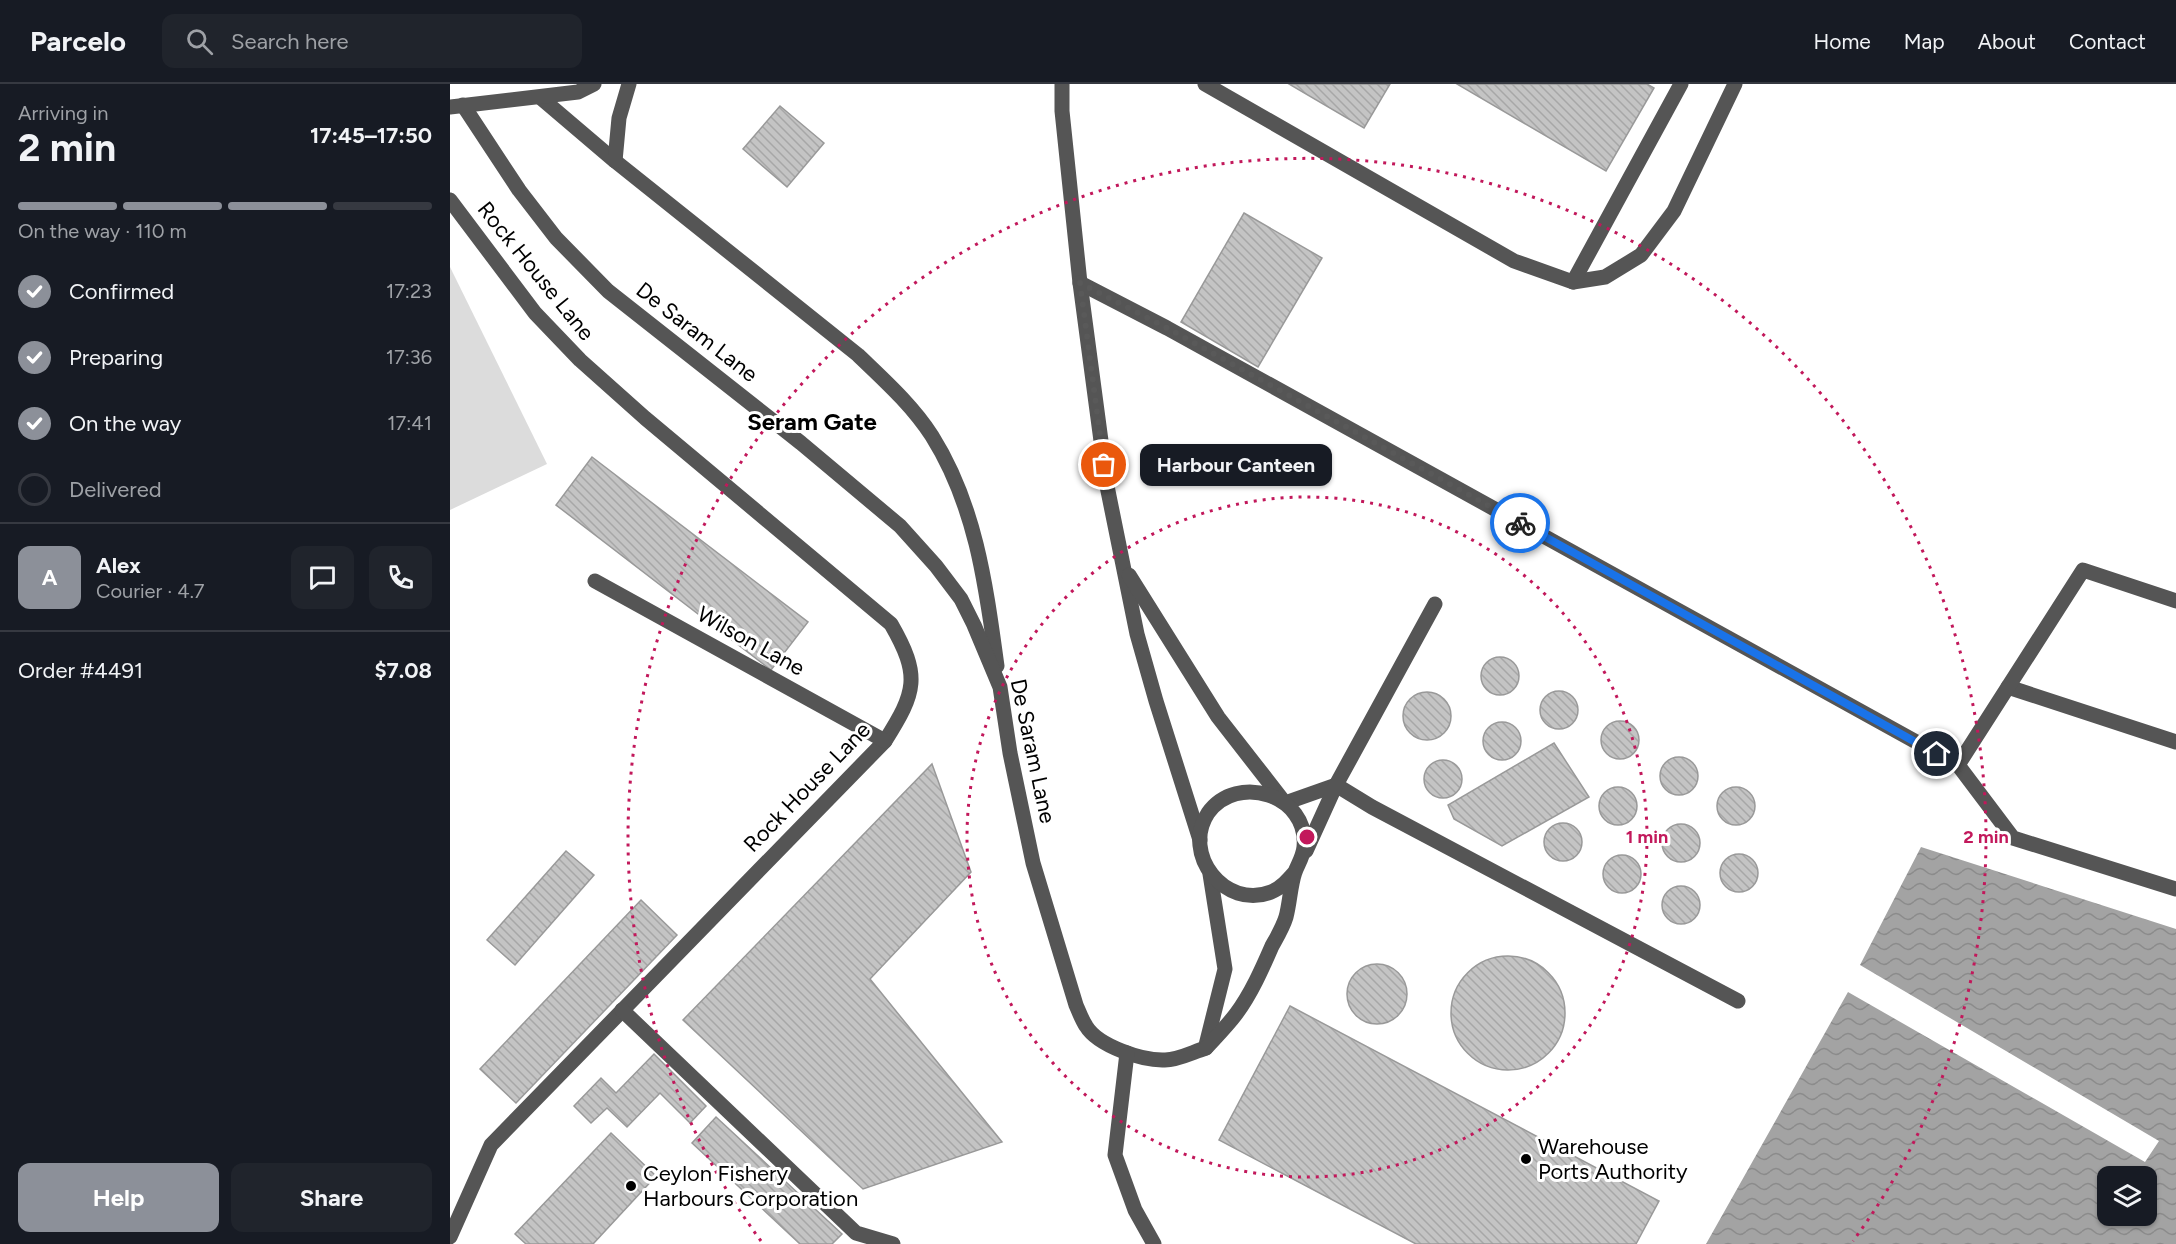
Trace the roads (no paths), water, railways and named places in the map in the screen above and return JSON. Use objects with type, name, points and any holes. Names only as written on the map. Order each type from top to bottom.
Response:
[{"type":"street","points":[[456,106],[541,98],[578,92],[594,84]]},
{"type":"street","points":[[615,161],[619,118],[629,84]]},
{"type":"street","points":[[1062,84],[1062,111],[1080,283],[1107,486],[1140,645],[1200,840],[1202,858],[1210,874],[1225,969],[1206,1048]]},
{"type":"street","points":[[1205,84],[1514,261],[1573,282],[1605,277],[1641,255],[1674,211],[1735,84]]},
{"type":"street","points":[[1573,282],[1682,84]]},
{"type":"street","points":[[541,98],[615,161],[858,355],[895,390],[931,435],[951,473],[978,547],[1000,687]]},
{"type":"street","name":"De Saram Lane","points":[[456,106],[556,238],[608,291],[801,443],[900,526],[936,566],[961,599],[1000,687],[1010,753],[1033,863],[1076,1005],[1086,1027],[1102,1043],[1127,1053],[1166,1060],[1206,1048]]},
{"type":"street","name":"Rock House Lane","points":[[450,201],[535,313],[580,360],[645,418],[891,624],[907,651],[913,677],[905,710],[885,741],[491,1145],[450,1236]]},
{"type":"street","points":[[1080,283],[1178,334],[1958,765],[2013,838],[2176,889]]},
{"type":"street","points":[[1124,567],[1218,717],[1296,815],[1303,829],[1304,846],[1285,919],[1261,970],[1236,1013],[1206,1048]]},
{"type":"street","points":[[1958,765],[2083,570],[2176,601]]},
{"type":"street","name":"Wilson Lane","points":[[595,581],[885,741]]},
{"type":"street","points":[[1210,874],[1222,886],[1237,893],[1253,895],[1270,892],[1284,884],[1298,867],[1336,784],[1436,604]]},
{"type":"street","points":[[2008,687],[2176,742]]},
{"type":"street","points":[[1285,803],[1336,784]]},
{"type":"street","points":[[1336,784],[1372,807],[1738,1001]]},
{"type":"street","points":[[1200,840],[1202,826],[1209,813],[1230,795],[1244,791],[1259,791],[1273,795],[1285,803]]},
{"type":"street","points":[[622,1010],[856,1233],[893,1244]]},
{"type":"street","points":[[1127,1053],[1115,1155],[1135,1210],[1154,1244]]},
{"type":"water","points":[[1921,847],[2176,929],[2176,1244],[1706,1244],[1848,992],[2145,1162],[2159,1141],[1860,965]]},
{"type":"place","name":"Harbour Canteen","points":[[1104,465]]},
{"type":"place","name":"Warehouse Ports Authority","points":[[1526,1159]]},
{"type":"place","name":"Ceylon Fishery Harbours Corporation","points":[[631,1186]]},
{"type":"district","name":"Seram Gate","points":[[812,421]]}]
